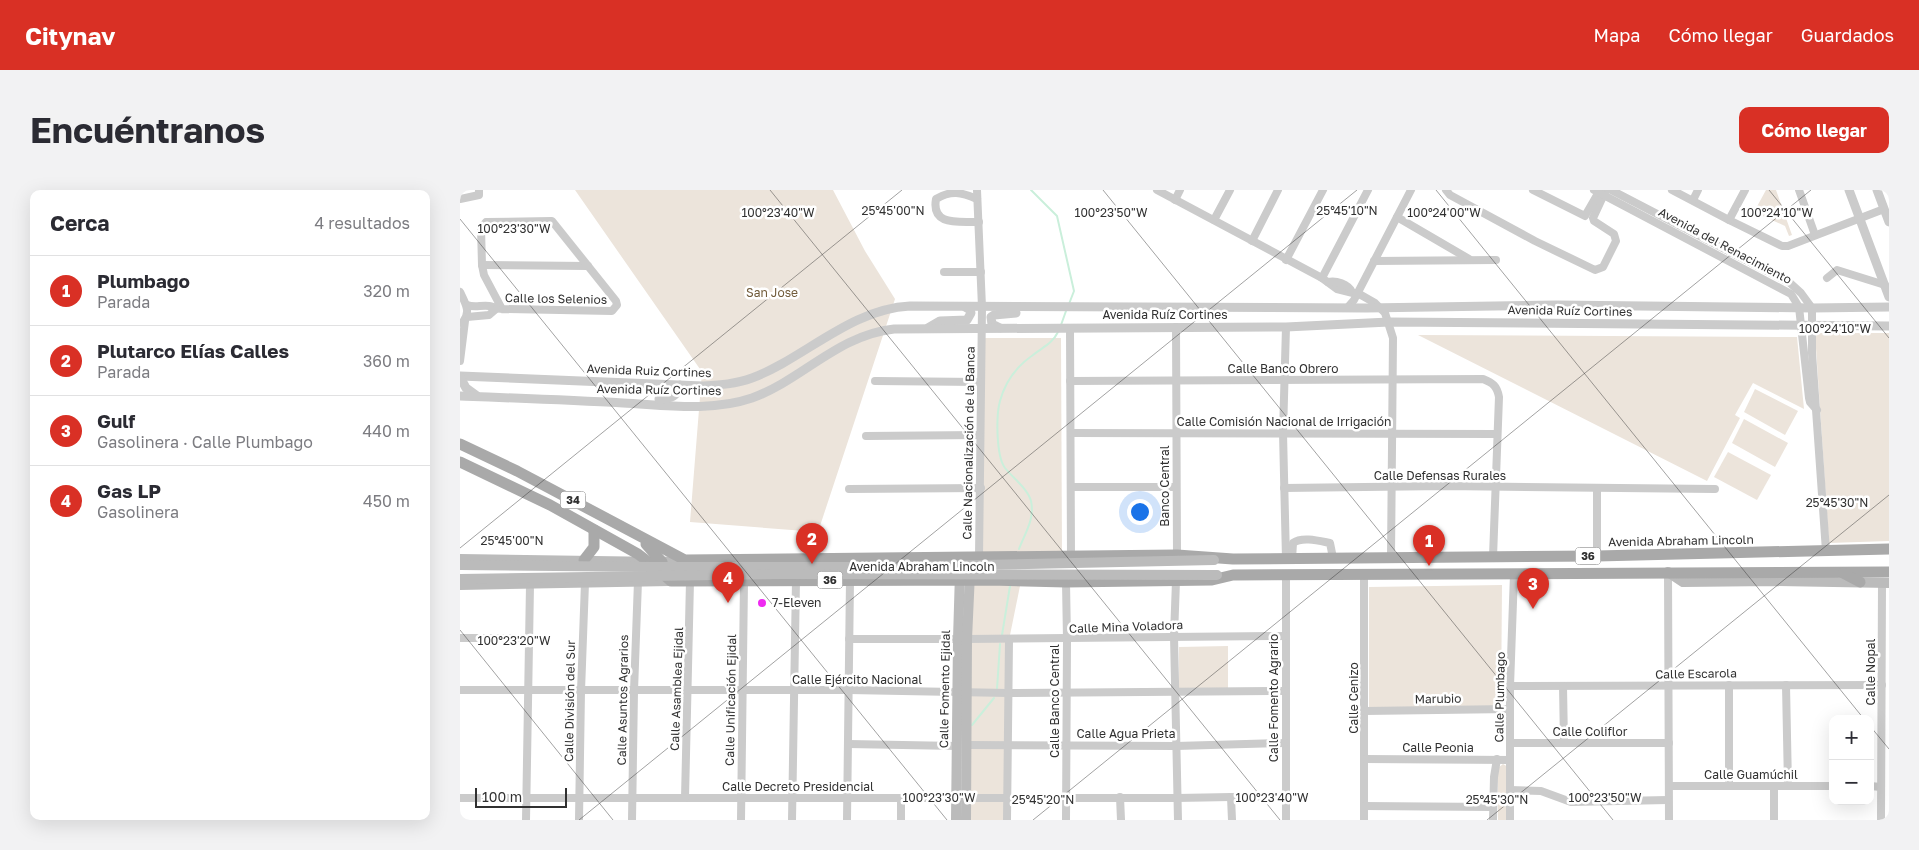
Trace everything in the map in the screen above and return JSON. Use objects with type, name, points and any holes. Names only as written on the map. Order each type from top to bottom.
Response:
[{"type":"main road","name":"34","points":[[460,444],[517,471],[685,560]]},
{"type":"main road","points":[[460,455],[477,462],[485,456]]},
{"type":"main road","name":"34","points":[[460,462],[550,505],[617,543],[648,561],[666,580]]},
{"type":"main road","points":[[584,560],[594,547],[594,530]]},
{"type":"main road","points":[[636,534],[662,562],[666,580]]},
{"type":"main road","points":[[617,543],[631,561],[638,581]]},
{"type":"main road","name":"Avenida Abraham Lincoln","points":[[460,565],[651,567],[882,566],[1233,559],[1597,556],[1889,549]]},
{"type":"main road","name":"Avenida Abraham Lincoln","points":[[460,560],[662,562],[685,560],[1177,555],[1233,559]]},
{"type":"main road","points":[[991,580],[984,570],[992,556]]},
{"type":"main road","name":"Calle Fomento Ejidal","points":[[966,820],[962,798],[962,639],[965,581],[970,557]]},
{"type":"main road","points":[[600,561],[608,573],[602,582]]},
{"type":"main road","points":[[1668,572],[1683,582],[1886,583]]},
{"type":"main road","points":[[1754,572],[1772,581]]},
{"type":"main road","points":[[1842,572],[1860,582]]},
{"type":"main road","name":"36","points":[[460,579],[781,574],[1233,574],[1286,576],[1889,572]]},
{"type":"main road","name":"Avenida Abraham Lincoln","points":[[460,584],[530,585],[666,580],[1176,581],[1212,580],[1233,574]]},
{"type":"main road","name":"Calle Fomento Ejidal","points":[[956,820],[962,798]]},
{"type":"street","name":"Calle Nacionalización de la Banca","points":[[970,557],[980,488],[979,435],[982,307],[977,190]]},
{"type":"street","points":[[1156,190],[1325,280],[1341,291],[1355,293],[1385,313],[1392,334],[1391,557]]},
{"type":"street","points":[[1175,200],[1180,190]]},
{"type":"street","points":[[1214,220],[1230,190]]},
{"type":"street","points":[[1252,241],[1278,190]]},
{"type":"street","points":[[1286,260],[1322,190]]},
{"type":"street","points":[[1325,280],[1368,190]]},
{"type":"street","points":[[1348,307],[1353,303],[1355,293],[1411,190]]},
{"type":"street","points":[[1446,190],[1450,196],[1534,241],[1595,270],[1603,267],[1616,237],[1593,219],[1600,192]]},
{"type":"street","points":[[1534,190],[1585,216],[1600,192]]},
{"type":"street","name":"Avenida del Renacimiento","points":[[1611,190],[1785,290],[1794,298],[1799,307]]},
{"type":"street","points":[[1672,190],[1782,246],[1788,246],[1884,210]]},
{"type":"street","points":[[1693,200],[1698,190]]},
{"type":"street","points":[[1728,220],[1745,190]]},
{"type":"street","points":[[1799,190],[1815,235]]},
{"type":"street","points":[[1849,190],[1889,297]]},
{"type":"street","points":[[1877,190],[1889,222]]},
{"type":"street","points":[[977,199],[956,192],[946,193],[936,199],[934,209],[938,216],[945,221],[979,222]]},
{"type":"street","name":"Avenida del Renacimiento","points":[[1600,192],[1647,212],[1790,283],[1801,293],[1812,308]]},
{"type":"street","points":[[460,199],[478,193]]},
{"type":"street","points":[[1397,217],[1471,260]]},
{"type":"street","points":[[499,309],[486,280],[482,265],[481,228],[486,222],[552,221],[588,266]]},
{"type":"street","points":[[1374,261],[1496,260]]},
{"type":"street","points":[[482,265],[588,266]]},
{"type":"street","name":"Calle los Selenios","points":[[464,301],[474,307],[489,306],[499,309],[612,311],[615,309],[616,301],[588,266]]},
{"type":"street","points":[[1827,278],[1836,270],[1885,285]]},
{"type":"street","points":[[944,272],[981,272]]},
{"type":"street","points":[[460,292],[464,301],[460,361]]},
{"type":"street","name":"Avenida Ruíz Cortines","points":[[910,306],[1378,307],[1556,305],[1889,307]]},
{"type":"street","name":"Avenida Ruiz Cortines","points":[[460,377],[717,386],[750,379],[777,366],[870,313],[910,306]]},
{"type":"street","points":[[925,329],[940,321],[967,320],[971,313],[965,307]]},
{"type":"street","points":[[1002,329],[994,326],[991,317],[997,314],[1034,313],[1053,307]]},
{"type":"street","points":[[1799,307],[1809,398],[1817,410]]},
{"type":"street","points":[[1812,308],[1812,353],[1826,551]]},
{"type":"street","name":"Calle los Selenios","points":[[464,321],[489,315],[499,309]]},
{"type":"street","name":"Avenida Ruíz Cortines","points":[[460,396],[705,406],[736,402],[752,398],[770,389],[857,338],[876,331],[925,329],[1286,327],[1389,322],[1889,326]]},
{"type":"street","name":"Banco Central","points":[[1176,327],[1177,555]]},
{"type":"street","points":[[1286,327],[1283,433],[1284,488],[1289,559]]},
{"type":"street","points":[[1070,329],[1071,556]]},
{"type":"street","points":[[460,377],[466,388],[477,396]]},
{"type":"street","name":"Calle Banco Obrero","points":[[1070,381],[1483,379],[1495,385],[1499,397],[1497,434]]},
{"type":"street","points":[[875,381],[980,382]]},
{"type":"street","points":[[587,401],[601,397],[668,399],[678,393],[680,385]]},
{"type":"street","name":"Calle Comisión Nacional de Irrigación","points":[[1071,433],[1497,434]]},
{"type":"street","points":[[1493,557],[1497,434]]},
{"type":"street","points":[[866,436],[979,435]]},
{"type":"street","name":"Calle Defensas Rurales","points":[[1284,488],[1496,486],[1715,489]]},
{"type":"street","points":[[1071,487],[1176,487]]},
{"type":"street","points":[[849,489],[980,488]]},
{"type":"street","points":[[1597,488],[1597,556]]},
{"type":"street","points":[[1289,559],[1293,543],[1296,540],[1315,540],[1330,543],[1333,558]]},
{"type":"street","points":[[1668,572],[1669,820]]},
{"type":"street","name":"Calle Plumbago","points":[[1510,820],[1510,686],[1514,574]]},
{"type":"street","name":"Calle Cenizo","points":[[1364,575],[1364,820]]},
{"type":"street","name":"Calle Fomento Agrario","points":[[1286,576],[1286,820]]},
{"type":"street","points":[[792,820],[796,580]]},
{"type":"street","points":[[847,820],[850,580]]},
{"type":"street","name":"Calle Asuntos Agrarios","points":[[632,820],[638,581]]},
{"type":"street","name":"Calle Asamblea Ejidal","points":[[685,798],[690,581]]},
{"type":"street","name":"Calle Unificación Ejidal","points":[[741,820],[744,581]]},
{"type":"street","points":[[1176,581],[1174,636],[1178,820]]},
{"type":"street","name":"Calle Banco Central","points":[[1066,582],[1066,820]]},
{"type":"street","name":"Calle División del Sur","points":[[579,820],[585,583]]},
{"type":"street","name":"Calle Nopal","points":[[1881,820],[1881,787],[1886,771],[1882,686],[1886,583]]},
{"type":"street","points":[[526,820],[530,585]]},
{"type":"street","name":"Calle Mina Voladora","points":[[849,639],[1067,640],[1174,636],[1285,636]]},
{"type":"street","points":[[460,638],[530,638]]},
{"type":"street","points":[[1007,820],[1009,640]]},
{"type":"street","points":[[1729,685],[1729,786]]},
{"type":"street","points":[[1786,685],[1788,786]]},
{"type":"street","name":"Calle Escarola","points":[[1510,686],[1882,686]]},
{"type":"street","points":[[1563,686],[1564,743]]},
{"type":"street","name":"Calle Ejército Nacional","points":[[460,690],[849,690],[1008,693],[1285,690]]},
{"type":"street","name":"Marubio","points":[[1365,712],[1510,709]]},
{"type":"street","name":"Calle Agua Prieta","points":[[848,744],[1176,746],[1285,743]]},
{"type":"street","name":"Calle Coliflor","points":[[1511,743],[1669,743]]},
{"type":"street","name":"Calle Peonia","points":[[1365,759],[1510,760]]},
{"type":"street","name":"Calle Plumbago","points":[[1493,820],[1497,760]]},
{"type":"street","name":"Calle Guamúchil","points":[[1669,786],[1829,786]]},
{"type":"street","points":[[1774,786],[1774,820]]},
{"type":"street","points":[[1874,786],[1881,787]]},
{"type":"street","points":[[1510,790],[1549,792],[1562,800],[1571,802],[1668,800]]},
{"type":"street","name":"Calle Decreto Presidencial","points":[[460,798],[847,797],[901,799],[1286,796]]},
{"type":"street","points":[[1231,797],[1232,820]]},
{"type":"street","points":[[1120,798],[1121,820]]},
{"type":"street","points":[[900,820],[901,799]]},
{"type":"street","points":[[1364,806],[1493,807]]},
{"type":"green space","name":"San Jose","points":[[575,190],[833,190],[865,251],[895,299],[818,532],[690,522],[702,372]]},
{"type":"green space","points":[[1766,190],[1776,190],[1792,235],[1789,236],[1785,226],[1754,212]]},
{"type":"green space","points":[[1815,333],[1889,333],[1889,541],[1829,543]]},
{"type":"green space","points":[[1418,335],[1797,337],[1804,409],[1753,383],[1735,415],[1740,418],[1707,481]]},
{"type":"green space","points":[[982,338],[1061,338],[1062,554],[981,556]]},
{"type":"green space","points":[[1755,389],[1798,411],[1785,435],[1744,412]]},
{"type":"green space","points":[[1744,419],[1788,443],[1775,467],[1732,443]]},
{"type":"green space","points":[[1728,452],[1771,475],[1757,500],[1714,477]]},
{"type":"green space","points":[[970,580],[1020,586],[1009,640],[1007,820],[966,820]]},
{"type":"green space","points":[[1502,585],[1501,707],[1369,707],[1369,587]]},
{"type":"green space","points":[[1228,646],[1228,690],[1179,688],[1179,647]]},
{"type":"green space","points":[[1503,764],[1508,767],[1508,820],[1498,820],[1498,768]]},
{"type":"waterway","points":[[1031,190],[1057,216],[1074,291],[1069,304]]},
{"type":"waterway","points":[[1061,325],[1066,311]]},
{"type":"waterway","points":[[1019,549],[1031,520],[1032,508],[1027,492],[1005,468],[1002,462],[998,445],[997,425],[999,407],[1002,394],[1012,375],[1027,359],[1050,342],[1058,332]]},
{"type":"waterway","points":[[1002,635],[1010,586]]},
{"type":"waterway","points":[[997,689],[1000,644]]},
{"type":"waterway","points":[[972,725],[994,698]]},
{"type":"place","name":"Plutarco Elías Calles","points":[[812,564]]},
{"type":"place","name":"Plumbago","points":[[1429,566]]},
{"type":"place","name":"Gas LP","points":[[728,603]]},
{"type":"place","name":"7-Eleven","points":[[762,603]]},
{"type":"place","name":"Gulf","points":[[1533,609]]}]
